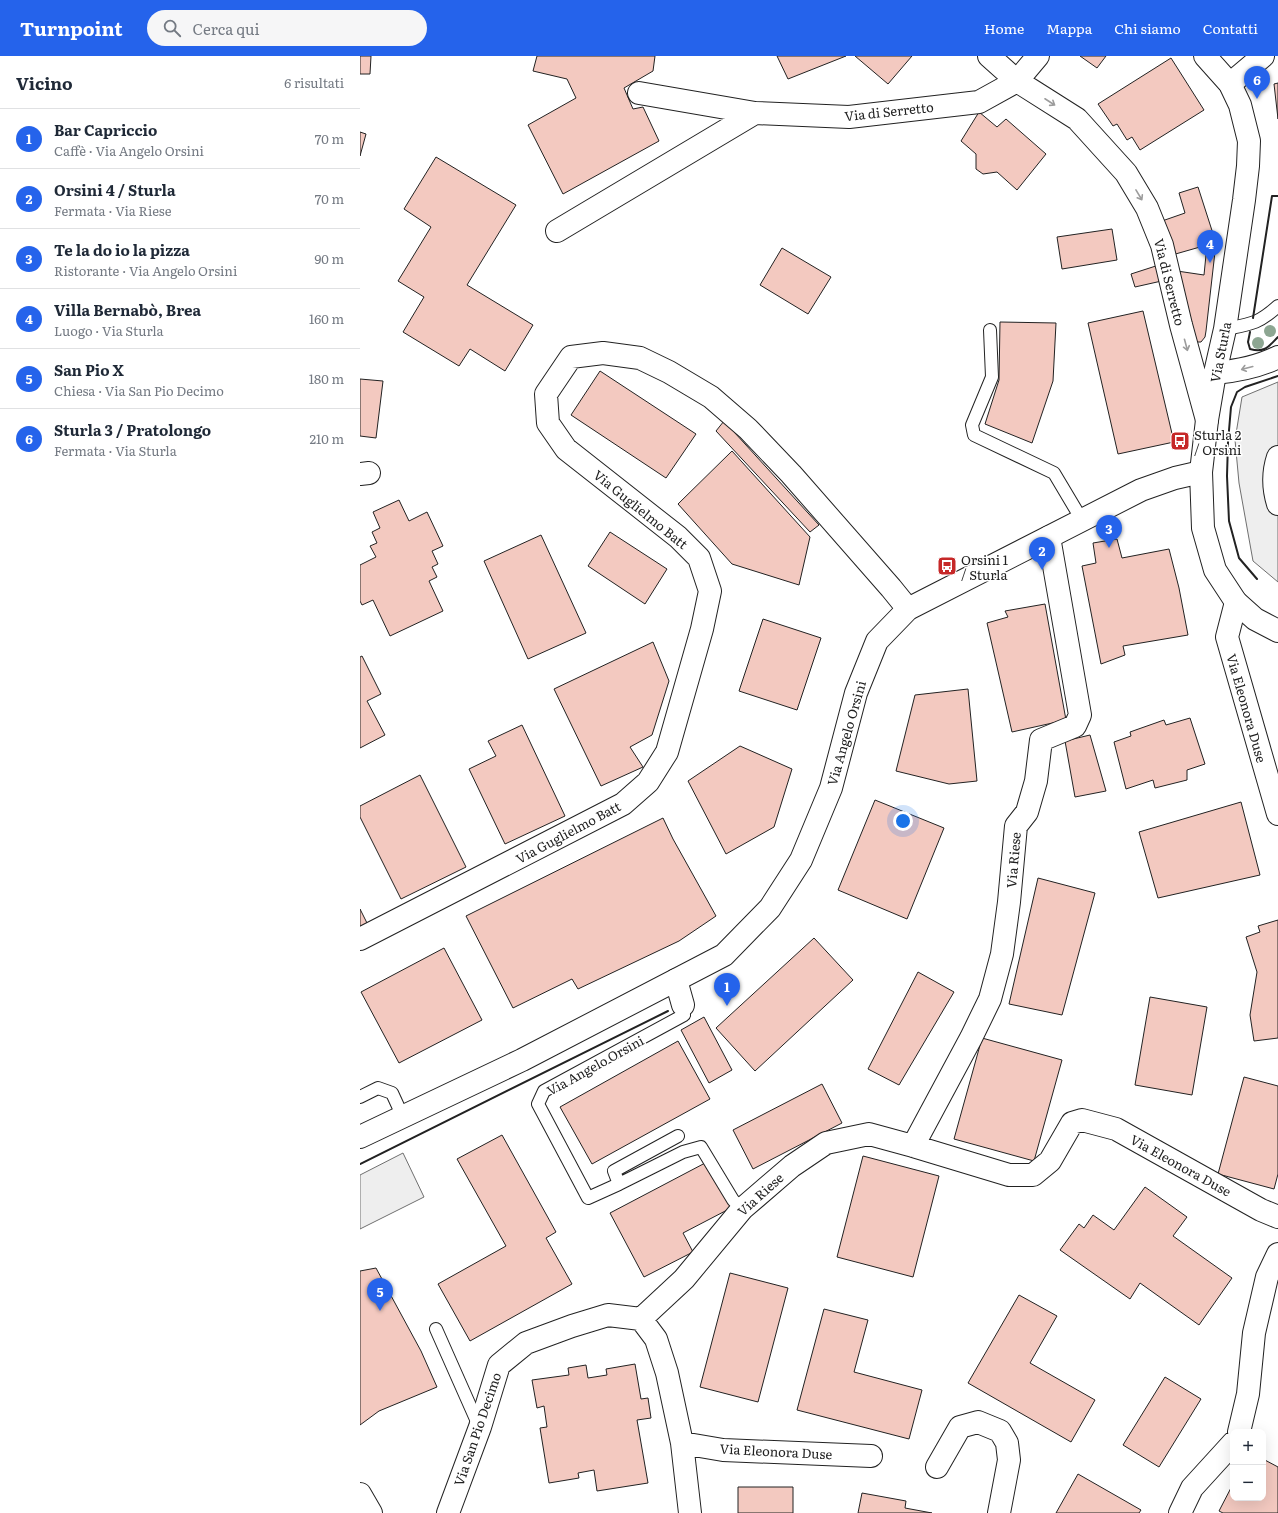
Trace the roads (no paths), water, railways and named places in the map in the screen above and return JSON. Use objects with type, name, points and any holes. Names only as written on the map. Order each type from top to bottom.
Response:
[{"type":"street","name":"Via di Serretto","points":[[989,56],[1017,81],[1077,119],[1126,173],[1147,208],[1162,245],[1181,325],[1207,420]]},
{"type":"street","points":[[1017,81],[1038,56]]},
{"type":"street","name":"Via Sturla","points":[[1205,56],[1230,84],[1240,105],[1249,140],[1248,166],[1225,329],[1215,373],[1207,420],[1201,472],[1203,528],[1216,570],[1236,602],[1255,619],[1276,626]]},
{"type":"street","points":[[1230,84],[1263,56]]},
{"type":"street","name":"Via di Serretto","points":[[639,92],[755,113],[849,117],[979,102],[1017,81]]},
{"type":"street","points":[[557,231],[755,113]]},
{"type":"street","name":"Via Guglielmo Batt","points":[[360,939],[623,804],[648,782],[667,752],[702,629],[710,591],[699,558],[678,537],[566,449],[548,423],[546,394],[571,357],[603,353],[640,358],[669,372],[711,397],[748,429],[791,474],[908,609]]},
{"type":"street","points":[[1215,373],[1236,371],[1268,362],[1278,357]]},
{"type":"street","points":[[1278,457],[1274,468],[1275,493],[1278,504]]},
{"type":"street","name":"Via Angelo Orsini","points":[[360,1137],[522,1060],[724,955],[770,908],[801,860],[831,788],[856,693],[877,641],[908,609],[1141,490],[1175,478],[1201,472]]},
{"type":"street","name":"Via Riese","points":[[913,1146],[972,1038],[990,999],[1002,954],[1009,902],[1016,826],[1027,812],[1036,781],[1041,740],[1075,726],[1080,715],[1049,537]]},
{"type":"street","name":"Via Eleonora Duse","points":[[1236,602],[1227,637],[1278,814]]},
{"type":"street","name":"Via Angelo Orsini","points":[[676,980],[683,1005]]},
{"type":"street","name":"Via Eleonora Duse","points":[[1082,1120],[1116,1129],[1261,1210],[1278,1217]]},
{"type":"street","name":"Via Riese","points":[[641,1318],[684,1279],[742,1209],[792,1166],[826,1143],[869,1134],[1009,1174],[1033,1175],[1050,1161],[1072,1123],[1082,1120]]},
{"type":"street","points":[[1240,1429],[1248,1394],[1254,1333],[1267,1277],[1278,1254]]},
{"type":"street","name":"Via San Pio Decimo","points":[[448,1513],[480,1427],[499,1365],[526,1343],[572,1326],[608,1316],[641,1318]]},
{"type":"street","points":[[641,1318],[656,1339],[667,1373],[682,1443],[690,1513]]},
{"type":"street","points":[[937,1467],[960,1427],[978,1422],[1000,1431],[1008,1443],[1009,1460],[999,1513]]},
{"type":"street","name":"Via Eleonora Duse","points":[[682,1443],[723,1450],[871,1456]]},
{"type":"street","points":[[1180,1513],[1192,1488],[1230,1446]]},
{"type":"street","points":[[360,1494],[371,1513]]},
{"type":"lane","points":[[1225,329],[1253,324],[1268,315],[1278,306]]},
{"type":"lane","points":[[990,330],[992,377],[972,425],[974,435],[1054,473],[1082,520]]},
{"type":"lane","name":"Via Angelo Orsini","points":[[683,1005],[684,1015],[544,1091],[538,1104],[588,1198],[683,1152],[700,1147],[733,1200],[742,1209]]},
{"type":"lane","points":[[360,1097],[378,1088],[392,1093],[403,1117]]},
{"type":"lane","points":[[619,1184],[614,1171],[678,1136]]},
{"type":"lane","points":[[436,1329],[480,1427]]},
{"type":"place","name":"Sturla 3 / Pratolongo","points":[[1257,99]]},
{"type":"place","name":"Villa Bernabò, Brea","points":[[1210,263]]},
{"type":"place","name":"Sturla 2 / Orsini","points":[[1180,441]]},
{"type":"place","name":"Te la do io la pizza","points":[[1109,548]]},
{"type":"place","name":"Orsini 1 / Sturla","points":[[947,566]]},
{"type":"place","name":"Orsini 4 / Sturla","points":[[1042,570]]},
{"type":"place","name":"Bar Capriccio","points":[[727,1006]]},
{"type":"place","name":"San Pio X","points":[[380,1311]]}]
